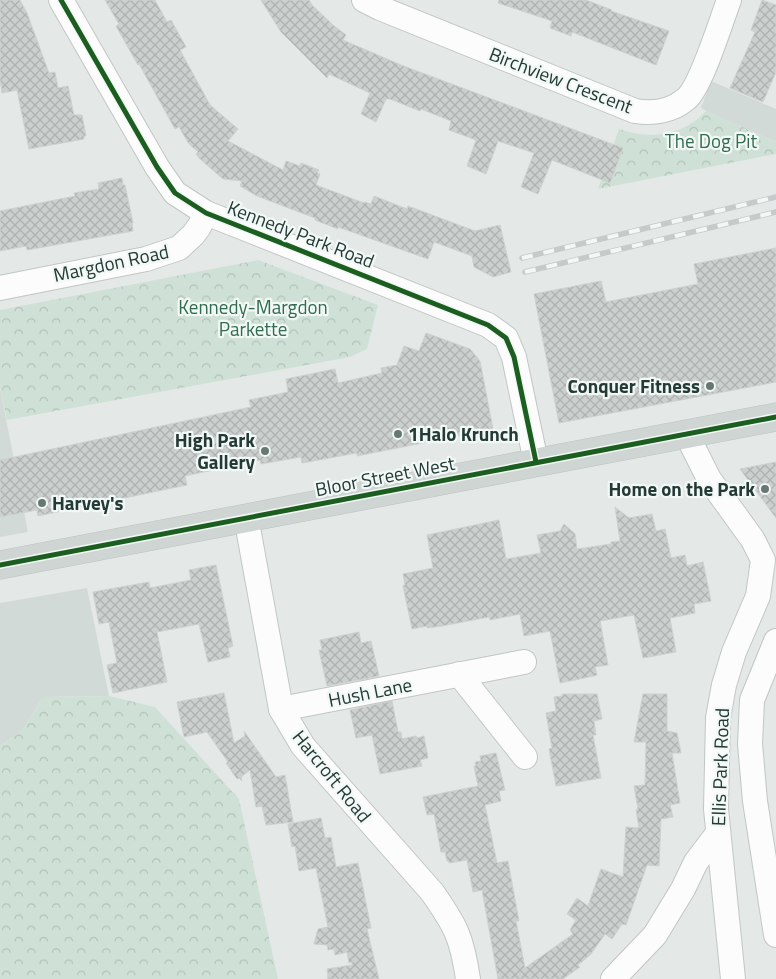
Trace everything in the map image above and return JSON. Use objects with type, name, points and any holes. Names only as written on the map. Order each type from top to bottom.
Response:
[{"type":"main road","name":"Bloor Street West","points":[[0,565],[776,417]]},
{"type":"street","name":"Kennedy Park Road","points":[[61,0],[157,167],[175,193],[206,213],[488,325],[506,338],[514,357],[536,462]]},
{"type":"street","name":"Birchview Crescent","points":[[364,0],[626,107],[648,113],[676,106],[688,98],[698,82],[729,0]]},
{"type":"street","name":"Margdon Road","points":[[0,288],[146,259],[179,248],[193,235],[206,213]]},
{"type":"street","name":"Ellis Park Road","points":[[686,433],[710,478],[770,564],[734,652],[724,685],[718,718],[716,809],[733,979]]},
{"type":"street","name":"Harcroft Road","points":[[246,517],[281,709],[303,746],[432,892],[451,918],[459,934],[465,954],[468,979]]},
{"type":"street","name":"Ellis Park Road","points":[[776,641],[752,700],[750,744],[755,800],[774,910],[776,935]]},
{"type":"street","name":"Hush Lane","points":[[281,709],[524,662]]},
{"type":"street","points":[[459,674],[525,757]]},
{"type":"street","points":[[614,979],[656,935],[683,889],[696,862],[718,832]]},
{"type":"shaded area","points":[[711,81],[776,109],[776,142],[701,108]]},
{"type":"shaded area","points":[[0,388],[28,532],[0,537]]},
{"type":"shaded area","points":[[87,588],[109,696],[43,697],[22,731],[0,746],[0,603]]},
{"type":"green space","name":"The Dog Pit","points":[[706,111],[776,142],[776,154],[598,189],[619,129],[654,135],[677,131],[687,126]]},
{"type":"green space","name":"Kennedy-Margdon Parkette","points":[[258,260],[378,305],[367,349],[350,357],[7,420],[0,388],[0,310]]},
{"type":"green space","points":[[109,696],[155,707],[239,799],[278,979],[0,979],[0,746],[22,731],[43,697]]},
{"type":"building","points":[[0,0],[20,0],[27,13],[49,73],[55,72],[58,88],[68,86],[74,115],[82,115],[86,136],[84,136],[84,139],[29,149],[17,90],[2,93],[0,80]]},
{"type":"building","points":[[105,0],[155,0],[167,22],[171,20],[186,47],[180,50],[210,105],[238,129],[228,141],[283,170],[286,161],[300,166],[301,163],[319,170],[317,173],[320,174],[316,185],[364,203],[371,204],[374,196],[407,209],[408,206],[475,231],[500,225],[511,272],[493,277],[474,267],[472,256],[434,242],[428,259],[338,227],[338,229],[315,220],[315,218],[257,196],[240,186],[242,181],[223,179],[200,159],[196,154],[198,152],[189,144],[179,127],[175,129],[116,26],[119,24]]},
{"type":"building","points":[[261,0],[309,0],[333,25],[346,35],[343,40],[401,65],[623,148],[610,183],[552,160],[538,194],[521,187],[534,153],[498,141],[486,174],[467,166],[476,140],[449,130],[451,121],[421,109],[420,111],[386,99],[376,122],[361,114],[370,93],[329,74],[327,78],[281,32]]},
{"type":"building","points":[[499,0],[586,0],[611,11],[669,31],[656,65],[572,32],[571,36],[550,28],[552,21],[498,3]]},
{"type":"building","points":[[762,0],[776,5],[776,72],[763,102],[730,88],[755,32],[751,30]]},
{"type":"building","points":[[122,178],[133,223],[133,231],[27,250],[26,246],[0,251],[0,211],[75,196],[74,193],[99,189],[98,183]]},
{"type":"building","points":[[776,248],[776,382],[559,423],[534,294],[601,281],[606,302],[698,284],[694,264]]},
{"type":"building","points":[[426,333],[470,349],[480,361],[493,429],[357,456],[357,453],[302,463],[301,457],[261,464],[260,460],[185,476],[187,485],[38,516],[37,510],[0,517],[0,460],[251,407],[249,400],[288,392],[286,379],[335,369],[338,383],[382,373],[381,368],[397,365],[404,346],[419,351]]},
{"type":"building","name":"Home on the Park","points":[[776,462],[776,518],[740,469]]},
{"type":"building","points":[[615,507],[629,518],[652,514],[656,531],[665,529],[671,558],[685,555],[687,566],[703,562],[711,601],[694,604],[695,613],[670,618],[676,652],[643,658],[634,615],[600,621],[608,665],[595,667],[597,675],[560,683],[550,631],[524,636],[520,614],[490,620],[489,617],[442,626],[412,629],[403,586],[405,585],[403,574],[433,568],[427,535],[499,520],[506,559],[541,553],[537,535],[560,531],[564,524],[575,534],[577,549],[611,544],[611,542],[620,541]]},
{"type":"building","points":[[216,565],[233,646],[228,648],[230,657],[208,662],[199,624],[157,632],[167,682],[113,693],[107,665],[117,663],[109,622],[99,624],[93,592],[149,582],[150,588],[191,580],[189,570]]},
{"type":"building","points":[[359,632],[361,643],[371,641],[379,676],[327,686],[319,650],[322,650],[320,640]]},
{"type":"building","points":[[224,693],[234,743],[245,736],[244,731],[276,777],[285,775],[293,822],[266,825],[262,806],[256,807],[250,770],[241,777],[242,781],[239,778],[237,779],[226,763],[228,762],[207,732],[184,737],[177,702]]},
{"type":"building","points":[[562,694],[597,694],[602,719],[594,721],[596,735],[593,735],[601,778],[556,786],[549,749],[552,748],[546,713],[556,711],[554,697],[562,696]]},
{"type":"building","points":[[643,694],[667,694],[667,731],[677,733],[681,753],[672,753],[680,803],[670,805],[673,817],[661,819],[659,866],[647,865],[626,925],[622,924],[612,939],[605,934],[591,954],[578,965],[580,967],[563,979],[498,979],[482,890],[473,892],[467,860],[449,863],[445,852],[441,852],[434,814],[427,815],[423,797],[478,786],[475,762],[481,761],[480,756],[496,753],[505,790],[499,791],[501,801],[485,805],[497,863],[508,861],[519,921],[516,921],[525,968],[573,934],[570,930],[576,920],[567,914],[577,898],[588,906],[601,869],[623,877],[626,827],[639,828],[634,786],[645,785],[646,742],[634,742]]},
{"type":"building","points":[[392,701],[398,732],[401,732],[402,739],[424,736],[428,758],[420,760],[422,766],[380,774],[372,735],[356,738],[350,710]]},
{"type":"building","points":[[321,818],[325,838],[331,837],[336,867],[358,863],[371,928],[367,929],[379,979],[328,979],[327,969],[352,965],[352,962],[349,963],[347,952],[335,955],[334,949],[328,950],[327,945],[314,944],[318,929],[328,927],[316,868],[299,871],[295,846],[292,847],[288,824]]},
{"type":"railway","points":[[522,258],[776,197]]},
{"type":"railway","points":[[525,272],[776,212]]},
{"type":"cycle path","points":[[61,0],[157,167],[175,193],[206,213],[488,325],[506,338],[514,357],[536,462]]},
{"type":"cycle path","points":[[0,565],[776,417]]},
{"type":"place","name":"Conquer Fitness","points":[[710,386]]},
{"type":"place","name":"1Halo Krunch","points":[[398,434]]},
{"type":"place","name":"High Park Gallery","points":[[265,451]]},
{"type":"place","name":"Home on the Park","points":[[765,489]]},
{"type":"place","name":"Harvey's","points":[[42,503]]}]
